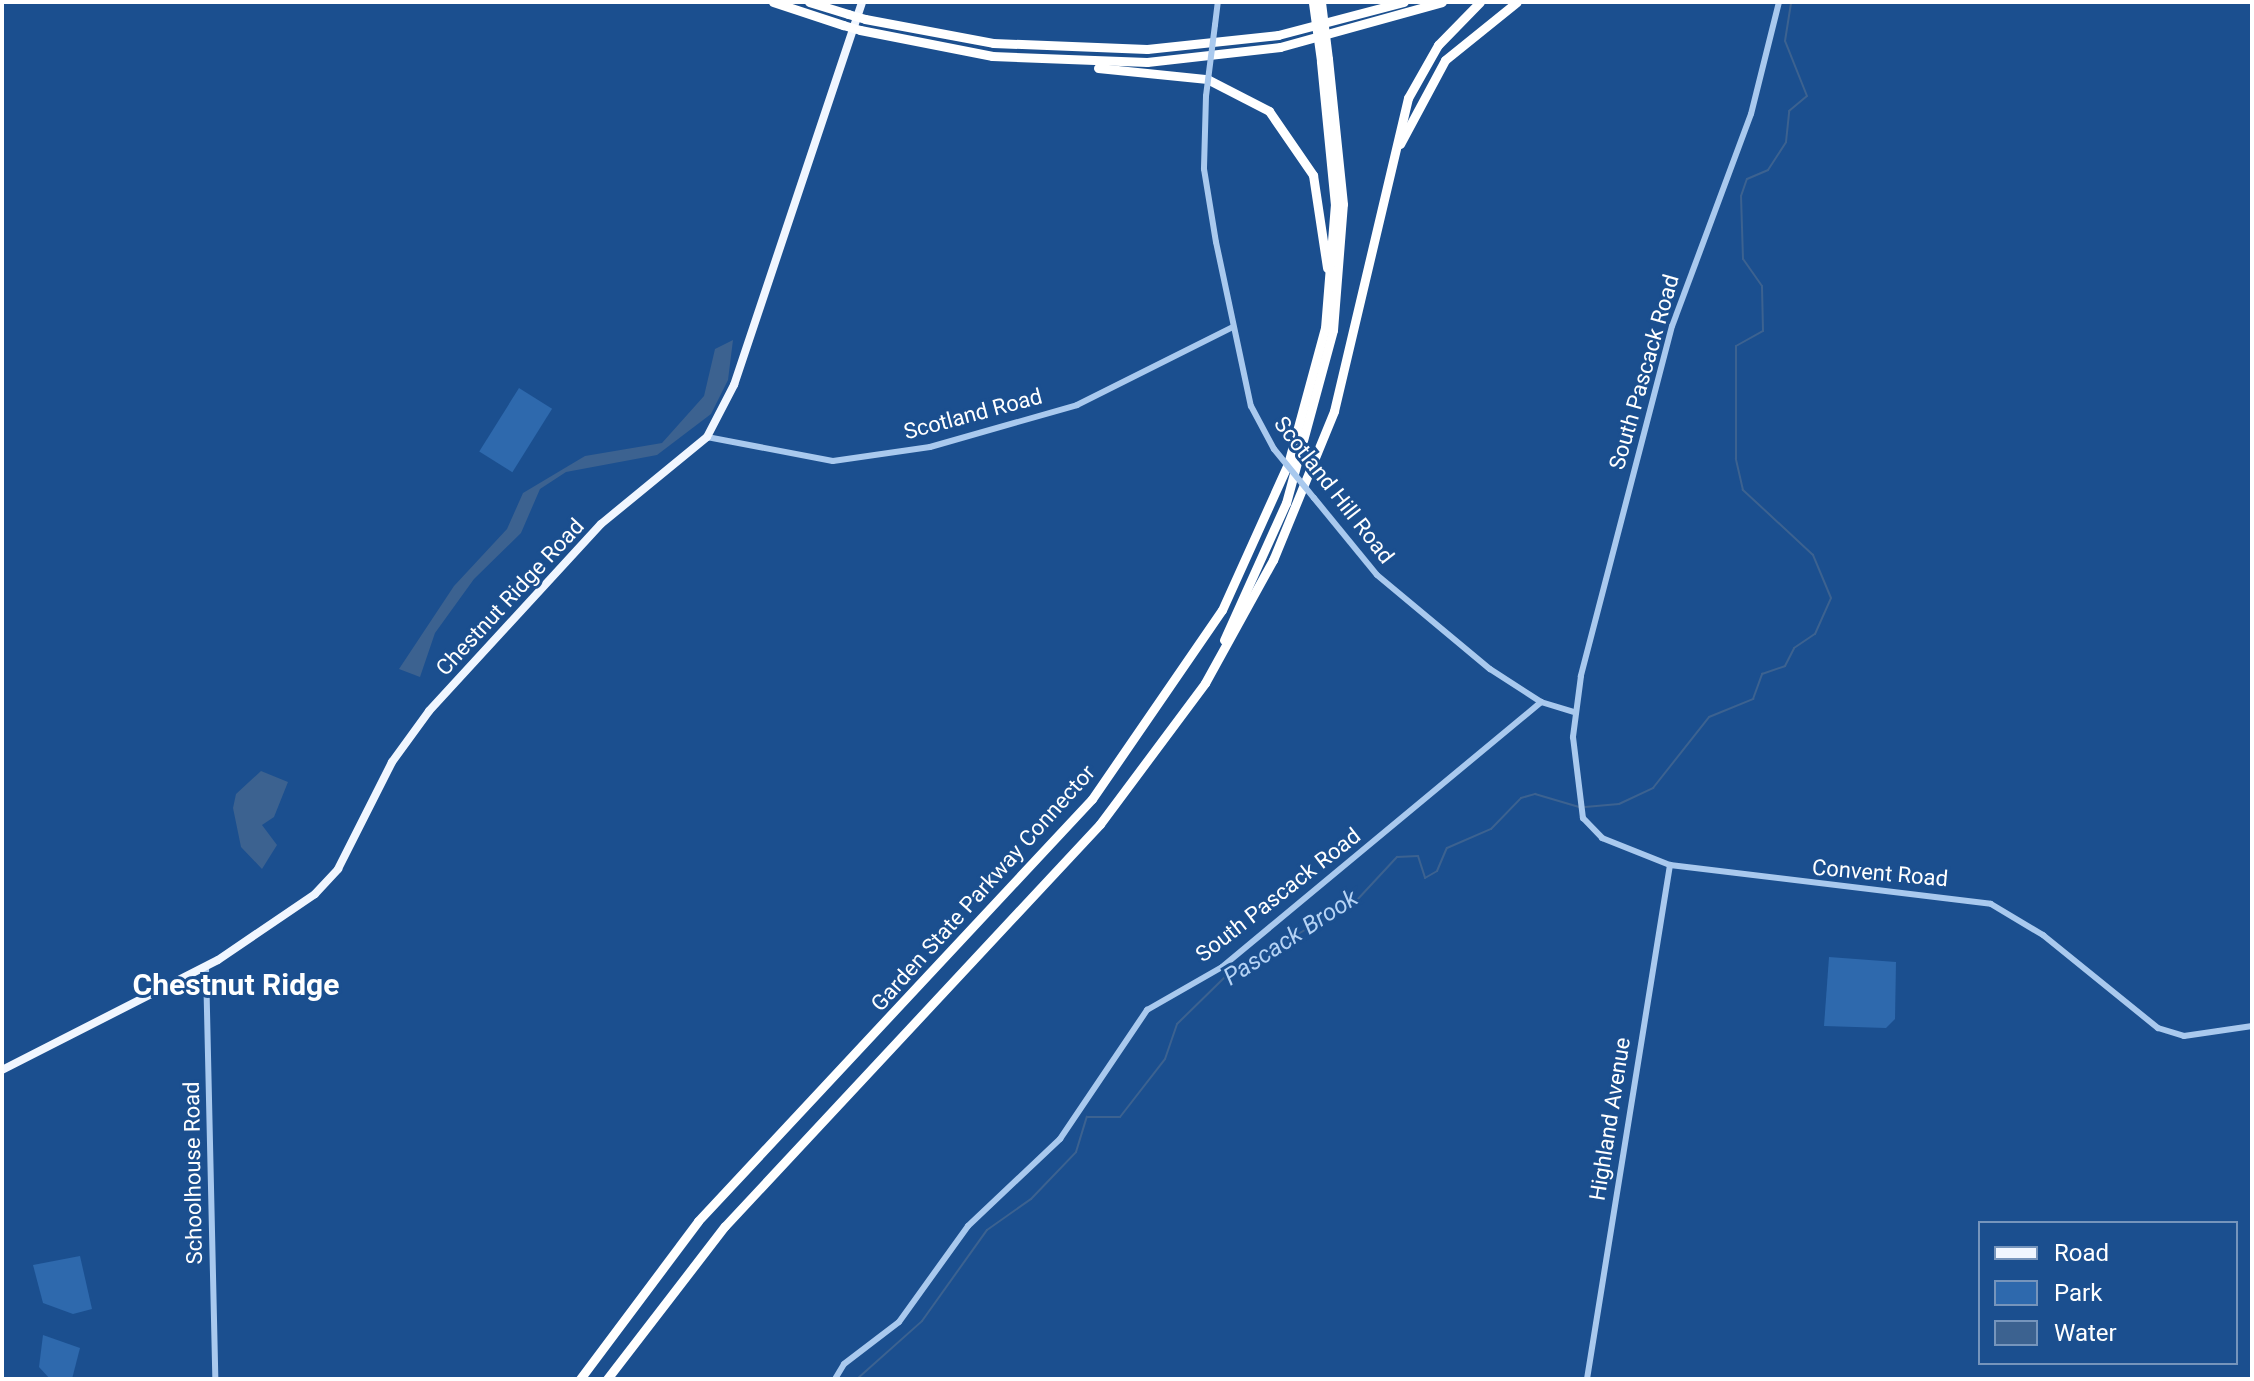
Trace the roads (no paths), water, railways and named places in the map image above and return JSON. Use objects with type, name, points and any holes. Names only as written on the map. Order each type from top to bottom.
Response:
[{"type":"highway","points":[[773,2],[860,30],[1035,60],[1213,80],[1282,123],[1306,159],[1323,212],[1327,275],[1319,363]]},
{"type":"highway","points":[[809,2],[865,19],[1004,45],[1147,49],[1278,35],[1404,2]]},
{"type":"highway","points":[[1180,720],[1276,527],[1328,356],[1343,204],[1316,2]]},
{"type":"highway","points":[[1035,60],[1158,61],[1258,51],[1442,2]]},
{"type":"highway","points":[[1180,720],[1251,604],[1322,445],[1362,316],[1387,186],[1415,82],[1442,39],[1480,2]]},
{"type":"highway","points":[[1387,186],[1413,110],[1440,66],[1517,2]]},
{"type":"highway","points":[[1319,363],[1335,222],[1324,60]]},
{"type":"highway","name":"Garden State Parkway Connector","points":[[580,1379],[698,1221],[1063,833],[1146,729],[1251,554],[1319,363]]},
{"type":"highway","name":"Garden State Parkway Connector","points":[[607,1379],[713,1239],[1082,845],[1180,720]]},
{"type":"main road","name":"Chestnut Ridge Road","points":[[2,1070],[206,967],[327,882],[429,711],[601,524],[707,437],[734,385],[862,2]]},
{"type":"street","name":"Scotland Hill Road","points":[[1218,2],[1206,96],[1207,195],[1251,406],[1274,449],[1377,575],[1541,702],[1574,712]]},
{"type":"street","name":"South Pascack Road","points":[[1574,712],[1672,326],[1751,114],[1779,2]]},
{"type":"street","name":"Scotland Road","points":[[707,437],[833,461],[930,447],[1077,405],[1233,327]]},
{"type":"street","name":"South Pascack Road","points":[[835,1379],[844,1364],[899,1322],[968,1226],[1060,1139],[1147,1010],[1222,967],[1541,702]]},
{"type":"street","name":"Convent Road","points":[[1574,712],[1577,796],[1581,814],[1602,838],[1670,865],[1991,904],[2043,935],[2158,1028],[2184,1036],[2252,1026]]},
{"type":"street","name":"Highland Avenue","points":[[1587,1379],[1670,865]]},
{"type":"street","name":"Schoolhouse Road","points":[[206,967],[215,1379]]},
{"type":"water","points":[[733,340],[728,380],[711,414],[657,455],[566,472],[540,489],[521,533],[474,579],[435,633],[420,677],[399,669],[454,586],[507,529],[523,493],[585,456],[662,443],[704,396],[715,349]]},
{"type":"water","points":[[261,771],[288,782],[274,817],[262,825],[277,845],[262,869],[241,847],[233,808],[236,794]]},
{"type":"waterway","name":"Pascack Brook","points":[[1585,807],[1619,804],[1653,788],[1709,717],[1753,699],[1762,674],[1785,666],[1794,648],[1815,634],[1831,598],[1813,555],[1743,490],[1736,459],[1736,346],[1763,331],[1762,286],[1743,259],[1741,196],[1747,179],[1768,170],[1786,142],[1789,111],[1807,96],[1785,41],[1791,2]]},
{"type":"waterway","name":"Pascack Brook","points":[[857,1379],[922,1321],[987,1230],[1031,1199],[1076,1152],[1087,1117],[1120,1117],[1165,1059],[1177,1024],[1227,975],[1357,900],[1397,857],[1418,856],[1425,878],[1437,871],[1447,848],[1491,829],[1521,798],[1535,794],[1579,807]]},
{"type":"district","name":"Chestnut Ridge","points":[[236,985]]}]
